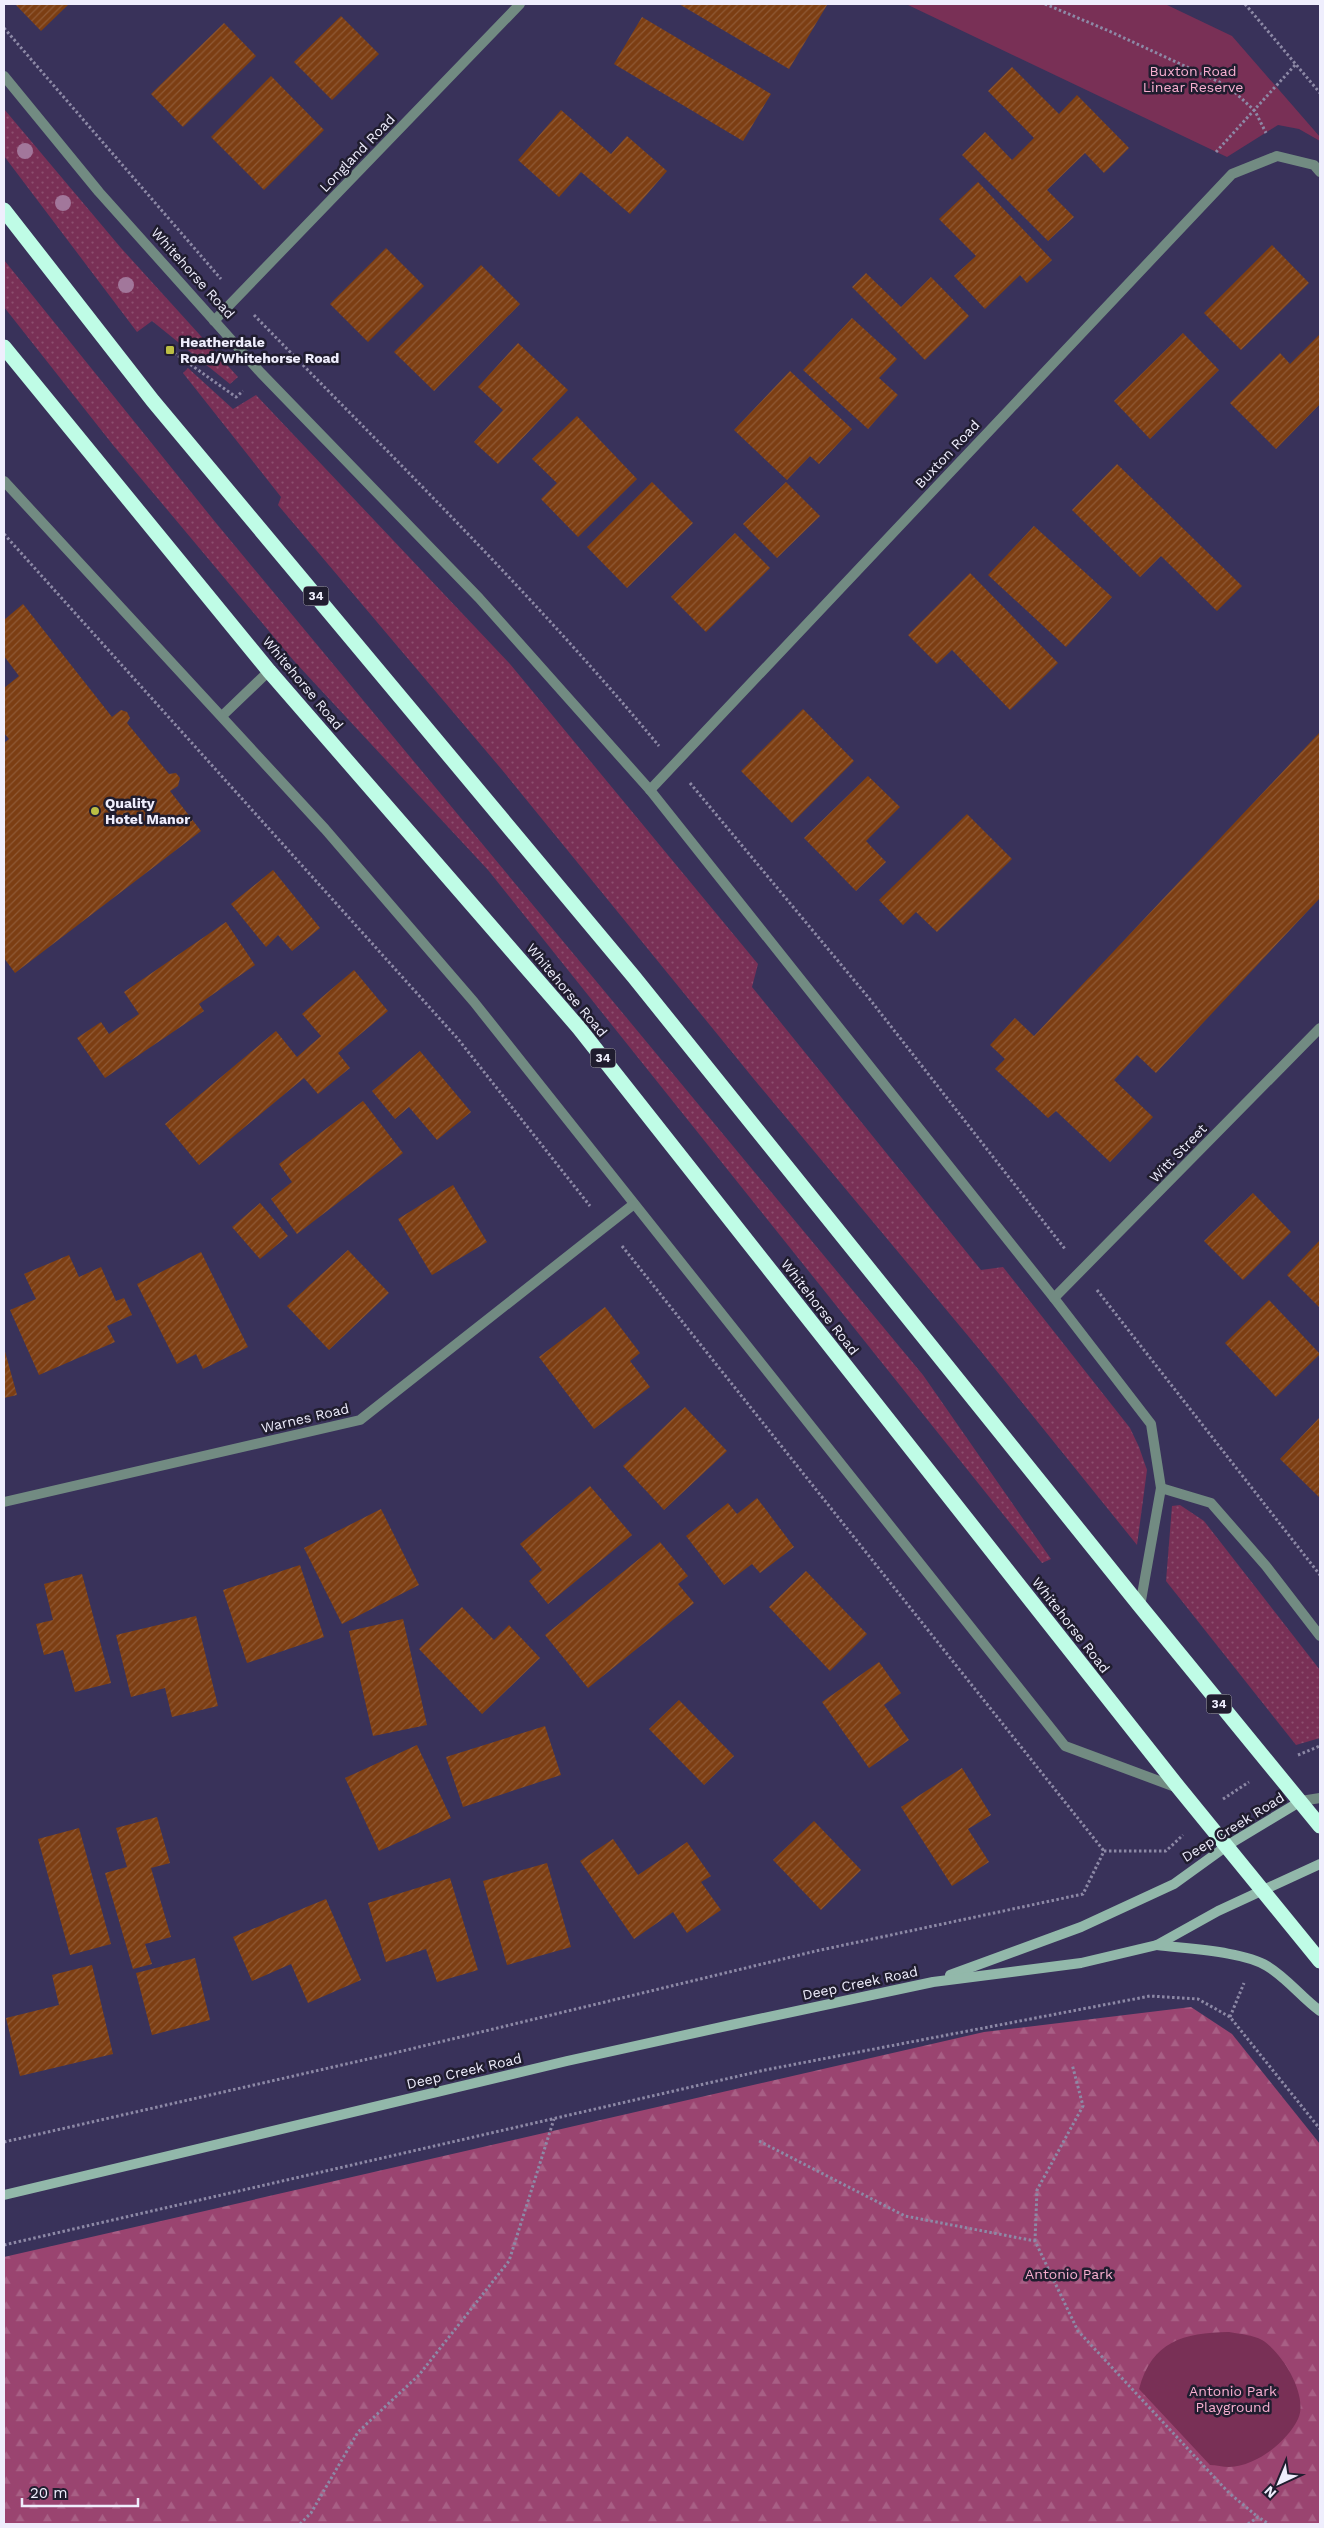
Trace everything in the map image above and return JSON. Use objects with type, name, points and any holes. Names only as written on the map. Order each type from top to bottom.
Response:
[{"type":"highway","name":"34","points":[[4,210],[153,401],[634,977],[1140,1606],[1320,1826]]},
{"type":"highway","name":"Whitehorse Road","points":[[4,346],[270,671],[579,1028],[1179,1788],[1320,1961]]},
{"type":"main road","name":"Deep Creek Road","points":[[933,1982],[1080,1927],[1174,1884],[1228,1846],[1301,1801]]},
{"type":"main road","name":"Deep Creek Road","points":[[4,2195],[567,2061],[933,1982],[1081,1963],[1157,1944],[1218,1911],[1320,1864]]},
{"type":"main road","points":[[1157,1944],[1242,1957],[1265,1964],[1320,2011]]},
{"type":"street","name":"Longland Road","points":[[214,321],[520,4]]},
{"type":"street","name":"Whitehorse Road","points":[[4,76],[100,192],[261,373],[479,598],[650,790],[1054,1298],[1151,1424],[1161,1488],[1140,1606]]},
{"type":"street","points":[[1277,156],[1314,165],[1320,172]]},
{"type":"street","name":"Buxton Road","points":[[650,790],[1232,174],[1277,156]]},
{"type":"street","name":"Whitehorse Road","points":[[4,481],[325,829],[474,1002],[1065,1746],[1179,1788]]},
{"type":"street","points":[[222,716],[270,671]]},
{"type":"street","name":"Witt Street","points":[[1054,1298],[1320,1028]]},
{"type":"street","name":"Warnes Road","points":[[4,1502],[360,1420],[634,1204]]},
{"type":"street","points":[[1161,1488],[1211,1503],[1266,1566],[1320,1636]]},
{"type":"street","points":[[1301,1801],[1320,1798]]},
{"type":"path","points":[[1045,4],[1109,31],[1228,86],[1254,111],[1277,156]]},
{"type":"path","points":[[1246,4],[1320,93]]},
{"type":"path","points":[[1213,154],[1296,64]]},
{"type":"path","points":[[4,534],[458,1038],[1104,1851]]},
{"type":"path","points":[[1104,1851],[1166,1851],[1231,1792],[1304,1751],[1320,1746]]},
{"type":"path","points":[[4,2142],[390,2054],[816,1951],[1082,1894],[1104,1851]]},
{"type":"path","points":[[1230,2017],[1246,1979]]},
{"type":"path","points":[[4,2245],[766,2070],[1150,1996],[1198,1999],[1230,2017],[1320,2129]]},
{"type":"path","points":[[1072,2064],[1083,2106],[1037,2190],[1034,2241],[1078,2331],[1229,2493],[1269,2524]]},
{"type":"path","points":[[300,2524],[311,2512],[358,2432],[419,2374],[509,2260],[554,2118]]},
{"type":"path","points":[[758,2140],[905,2216],[1034,2241]]},
{"type":"path","points":[[1248,2524],[1258,2517]]},
{"type":"green space","name":"Buxton Road Linear Reserve","points":[[906,4],[1165,4],[1232,36],[1320,137],[1320,141],[1299,129],[1278,125],[1227,157]]},
{"type":"green space","points":[[4,109],[121,248],[238,377],[230,384],[152,321],[137,332],[4,156]]},
{"type":"green space","points":[[4,260],[216,523],[923,1375],[1051,1559],[1042,1563],[488,870],[294,661],[113,445],[4,307]]},
{"type":"green space","points":[[188,368],[233,409],[256,395],[510,664],[758,964],[752,987],[981,1270],[1003,1267],[1130,1428],[1147,1470],[1137,1545],[979,1349],[753,1078],[503,771],[278,505],[281,497],[183,373]]},
{"type":"green space","points":[[1180,1505],[1204,1521],[1320,1670],[1320,1738],[1296,1745],[1166,1581],[1172,1506]]},
{"type":"green space","name":"Antonio Park","points":[[1191,2007],[1232,2034],[1320,2144],[1320,2524],[4,2524],[4,2257],[984,2032]]},
{"type":"green space","name":"Antonio Park Playground","points":[[1229,2332],[1258,2338],[1278,2354],[1292,2375],[1297,2387],[1300,2409],[1298,2419],[1293,2428],[1270,2451],[1250,2462],[1229,2467],[1210,2465],[1139,2389],[1152,2360],[1161,2350],[1172,2343],[1197,2335]]},
{"type":"building","points":[[15,4],[69,4],[41,31]]},
{"type":"building","points":[[679,4],[825,4],[827,5],[789,69]]},
{"type":"building","points":[[341,16],[379,54],[332,100],[294,62]]},
{"type":"building","points":[[642,17],[771,94],[743,141],[614,64]]},
{"type":"building","points":[[224,23],[256,56],[183,127],[151,94]]},
{"type":"building","points":[[1012,67],[1059,114],[1077,95],[1129,148],[1104,173],[1085,153],[1047,190],[1074,217],[1048,241],[962,155],[985,132],[1012,160],[1034,138],[988,91]]},
{"type":"building","points":[[271,76],[324,130],[264,190],[211,137]]},
{"type":"building","points":[[561,110],[611,154],[627,136],[667,171],[630,214],[581,172],[559,197],[518,160]]},
{"type":"building","points":[[978,182],[1052,260],[1027,283],[1020,275],[985,309],[954,276],[976,256],[939,219]]},
{"type":"building","points":[[1272,245],[1309,283],[1241,350],[1204,313]]},
{"type":"building","points":[[386,248],[424,286],[368,342],[330,304]]},
{"type":"building","points":[[481,265],[520,304],[434,391],[394,352]]},
{"type":"building","points":[[866,273],[901,307],[931,277],[969,316],[925,360],[852,287]]},
{"type":"building","points":[[852,318],[897,359],[879,378],[898,395],[868,429],[803,370]]},
{"type":"building","points":[[1183,333],[1219,370],[1150,439],[1114,401]]},
{"type":"building","points":[[1320,334],[1320,404],[1276,449],[1230,403],[1280,353],[1290,364]]},
{"type":"building","points":[[518,343],[568,390],[498,464],[474,442],[503,410],[478,387]]},
{"type":"building","points":[[790,371],[852,429],[819,464],[810,456],[787,480],[734,430]]},
{"type":"building","points":[[577,416],[637,479],[578,537],[541,499],[557,483],[532,459]]},
{"type":"building","points":[[1117,464],[1242,586],[1217,611],[1161,556],[1140,577],[1072,510]]},
{"type":"building","points":[[652,482],[693,523],[627,588],[587,547]]},
{"type":"building","points":[[786,482],[820,516],[777,558],[743,524]]},
{"type":"building","points":[[1034,526],[1112,597],[1066,647],[988,575]]},
{"type":"building","points":[[735,533],[770,568],[706,632],[671,597]]},
{"type":"building","points":[[970,573],[1058,663],[1010,710],[952,650],[937,664],[908,635]]},
{"type":"building","name":"Quality Hotel Manor","points":[[23,604],[112,717],[121,710],[127,712],[130,718],[127,723],[169,774],[176,773],[180,778],[178,786],[170,791],[201,831],[15,973],[4,958],[4,743],[9,739],[4,733],[4,688],[19,676],[4,656],[4,620]]},
{"type":"building","points":[[803,709],[854,761],[792,823],[741,771]]},
{"type":"building","points":[[1320,732],[1320,898],[1156,1073],[1137,1055],[1114,1080],[1153,1117],[1110,1162],[1056,1111],[1048,1118],[995,1069],[1005,1059],[990,1045],[1015,1018],[1034,1036]]},
{"type":"building","points":[[868,776],[900,807],[866,841],[886,862],[856,891],[804,838]]},
{"type":"building","points":[[967,814],[1012,859],[937,932],[916,912],[903,925],[879,900]]},
{"type":"building","points":[[273,870],[320,928],[292,951],[278,935],[266,947],[231,904]]},
{"type":"building","points":[[226,922],[255,965],[199,1004],[204,1011],[105,1078],[77,1038],[101,1022],[109,1034],[139,1014],[124,992]]},
{"type":"building","points":[[354,970],[388,1011],[338,1053],[350,1068],[318,1094],[304,1078],[199,1165],[165,1124],[276,1031],[297,1057],[321,1036],[302,1014]]},
{"type":"building","points":[[420,1051],[471,1112],[437,1140],[409,1107],[395,1119],[372,1091]]},
{"type":"building","points":[[363,1101],[403,1153],[297,1234],[271,1199],[292,1182],[279,1164]]},
{"type":"building","points":[[453,1185],[487,1242],[432,1275],[398,1219]]},
{"type":"building","points":[[1253,1193],[1291,1232],[1243,1280],[1204,1241]]},
{"type":"building","points":[[260,1203],[288,1236],[260,1259],[232,1227]]},
{"type":"building","points":[[1320,1240],[1320,1308],[1287,1275]]},
{"type":"building","points":[[348,1250],[389,1293],[329,1350],[287,1306]]},
{"type":"building","points":[[201,1252],[248,1347],[203,1369],[196,1354],[177,1364],[137,1284]]},
{"type":"building","points":[[69,1255],[79,1277],[101,1267],[116,1301],[124,1298],[132,1315],[107,1326],[115,1342],[39,1375],[10,1310],[36,1299],[24,1274]]},
{"type":"building","points":[[1269,1300],[1320,1354],[1276,1397],[1225,1343]]},
{"type":"building","points":[[605,1307],[640,1353],[630,1361],[650,1387],[594,1429],[539,1357]]},
{"type":"building","points":[[4,1348],[17,1395],[4,1398]]},
{"type":"building","points":[[685,1407],[727,1451],[664,1510],[623,1466]]},
{"type":"building","points":[[1320,1417],[1320,1498],[1280,1459]]},
{"type":"building","points":[[590,1486],[632,1535],[548,1604],[529,1581],[542,1570],[520,1544]]},
{"type":"building","points":[[757,1498],[794,1547],[760,1573],[752,1564],[724,1585],[686,1536],[728,1503],[737,1514]]},
{"type":"building","points":[[381,1509],[419,1585],[342,1624],[304,1548]]},
{"type":"building","points":[[660,1542],[688,1576],[678,1584],[694,1603],[588,1688],[545,1635]]},
{"type":"building","points":[[300,1565],[324,1637],[247,1663],[223,1590]]},
{"type":"building","points":[[806,1571],[867,1634],[830,1671],[769,1607]]},
{"type":"building","points":[[82,1574],[111,1683],[75,1692],[63,1650],[44,1655],[36,1624],[53,1620],[44,1584]]},
{"type":"building","points":[[462,1607],[494,1640],[509,1625],[540,1658],[482,1714],[419,1649]]},
{"type":"building","points":[[196,1616],[218,1706],[172,1717],[165,1688],[131,1697],[116,1635]]},
{"type":"building","points":[[403,1619],[427,1725],[373,1736],[349,1631]]},
{"type":"building","points":[[879,1662],[901,1693],[884,1705],[909,1740],[869,1768],[822,1702]]},
{"type":"building","points":[[679,1700],[734,1756],[704,1785],[649,1729]]},
{"type":"building","points":[[545,1726],[561,1775],[463,1807],[446,1757]]},
{"type":"building","points":[[417,1745],[451,1818],[379,1851],[345,1778]]},
{"type":"building","points":[[962,1768],[991,1815],[968,1829],[989,1862],[952,1886],[901,1807]]},
{"type":"building","points":[[157,1817],[170,1863],[151,1868],[171,1937],[145,1944],[152,1964],[133,1969],[105,1873],[127,1867],[116,1828]]},
{"type":"building","points":[[814,1821],[861,1870],[821,1910],[773,1860]]},
{"type":"building","points":[[79,1828],[111,1944],[70,1955],[38,1839]]},
{"type":"building","points":[[613,1839],[638,1875],[687,1842],[711,1876],[701,1882],[721,1910],[687,1933],[673,1912],[634,1939],[580,1861]]},
{"type":"building","points":[[547,1863],[571,1947],[507,1965],[483,1881]]},
{"type":"building","points":[[450,1878],[478,1970],[437,1982],[426,1949],[386,1962],[368,1903]]},
{"type":"building","points":[[326,1899],[361,1980],[308,2003],[291,1964],[252,1981],[233,1937]]},
{"type":"building","points":[[195,1958],[210,2020],[152,2035],[136,1973]]},
{"type":"building","points":[[92,1965],[113,2054],[20,2076],[6,2018],[59,2005],[52,1975]]},
{"type":"place","name":"Heatherdale Road/Whitehorse Road","points":[[170,350]]},
{"type":"place","name":"Quality Hotel Manor","points":[[95,811]]}]
